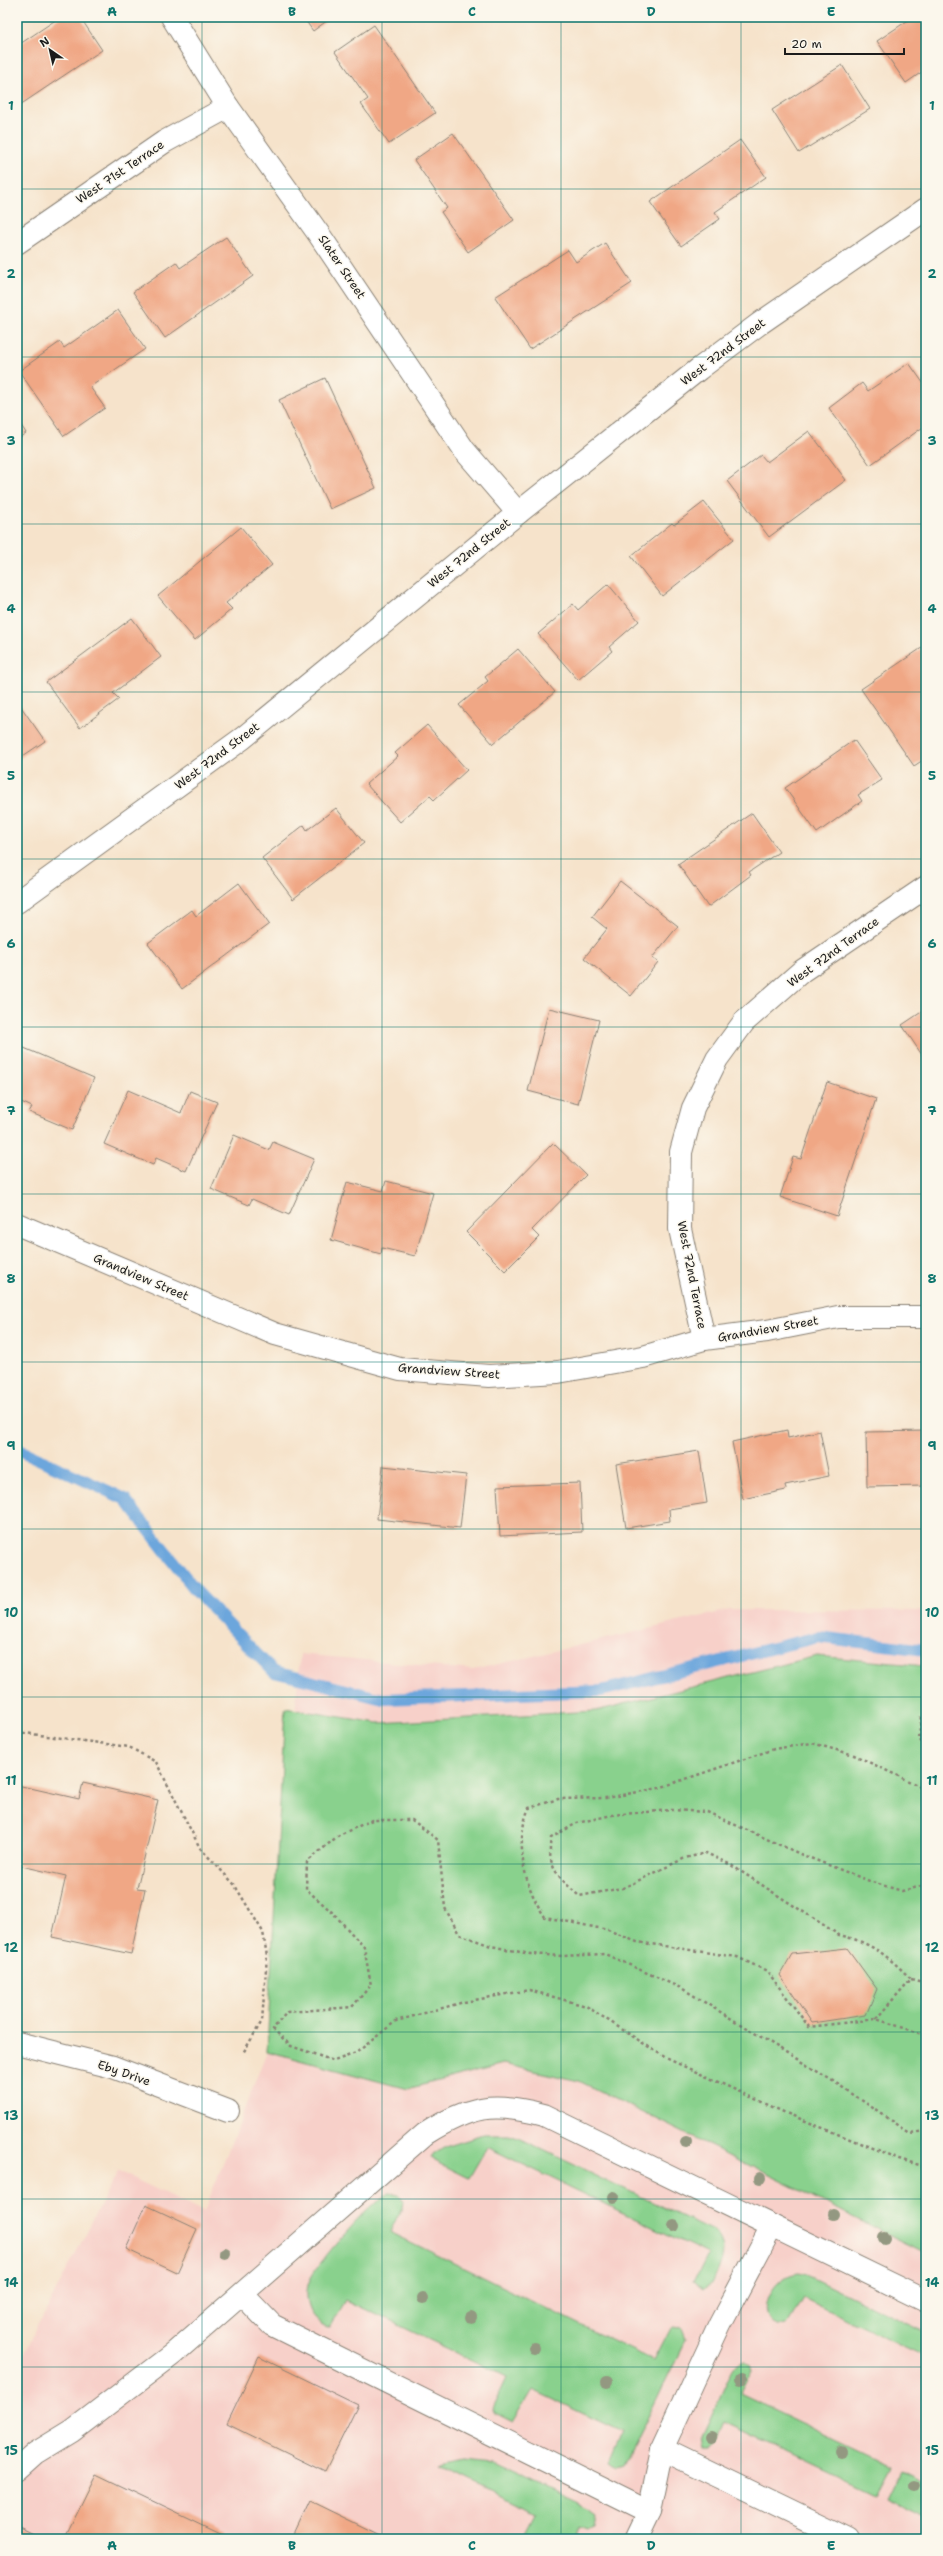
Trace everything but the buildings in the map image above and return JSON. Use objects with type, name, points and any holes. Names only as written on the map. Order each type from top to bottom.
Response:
[{"type":"street","name":"Slater Street","points":[[172,17],[228,108],[318,233],[464,450],[518,513]]},
{"type":"street","name":"West 71st Terrace","points":[[17,243],[164,142],[228,108]]},
{"type":"street","name":"West 72nd Street","points":[[17,902],[243,738],[518,513],[699,368],[759,324],[926,209]]},
{"type":"street","name":"West 72nd Terrace","points":[[704,1340],[680,1229],[681,1152],[693,1108],[717,1059],[744,1022],[802,971],[926,887]]},
{"type":"street","name":"Grandview Street","points":[[17,1224],[275,1334],[400,1369],[489,1376],[558,1372],[643,1357],[704,1340],[767,1331],[838,1317],[926,1317]]},
{"type":"street","name":"Eby Drive","points":[[17,2042],[113,2067],[228,2111]]},
{"type":"street","points":[[17,2470],[36,2453],[72,2431],[167,2359],[243,2295],[425,2134],[451,2118],[482,2107],[514,2107],[544,2115],[926,2301]]},
{"type":"street","points":[[636,2539],[649,2512],[662,2449],[720,2324],[772,2226]]},
{"type":"street","points":[[243,2295],[272,2325],[649,2512]]},
{"type":"street","points":[[662,2449],[848,2539]]},
{"type":"path","points":[[926,1714],[922,1716],[919,1740],[926,1747]]},
{"type":"path","points":[[17,1732],[129,1747],[156,1762],[200,1848],[234,1884],[263,1932],[267,1956],[262,2021],[243,2053]]},
{"type":"path","points":[[926,1798],[919,1786],[854,1755],[812,1743],[774,1749],[659,1788],[606,1798],[558,1799],[529,1808],[522,1823],[525,1875],[533,1900],[545,1917],[608,1930],[638,1942],[737,1957],[767,1971],[809,2027],[876,2019],[926,2035]]},
{"type":"path","points":[[926,1885],[902,1891],[872,1882],[800,1854],[707,1812],[672,1810],[612,1815],[577,1823],[551,1838],[548,1854],[556,1874],[579,1896],[623,1888],[685,1858],[706,1854],[731,1865],[839,1935],[857,1939],[887,1955],[911,1979],[926,1982]]},
{"type":"path","points":[[926,2131],[910,2132],[836,2083],[683,1989],[605,1954],[562,1956],[530,1954],[491,1946],[459,1934],[445,1908],[438,1840],[412,1820],[372,1820],[339,1835],[307,1862],[306,1889],[333,1913],[364,1947],[371,1985],[352,2007],[287,2012],[273,2028],[291,2046],[334,2061],[356,2053],[396,2021],[464,2002],[529,1990],[586,2006],[666,2058],[793,2116],[899,2159],[926,2167]]},
{"type":"path","points":[[876,2019],[911,1979]]},
{"type":"shaded area","points":[[729,1610],[926,1611],[926,2539],[17,2539],[17,2367],[118,2171],[204,2212],[267,2051],[300,1654],[473,1670]]},
{"type":"green space","points":[[817,1656],[926,1666],[926,2253],[579,2081],[503,2064],[407,2089],[267,2051],[285,1708],[378,1723],[596,1711]]},
{"type":"green space","points":[[483,2135],[509,2135],[518,2138],[715,2232],[720,2238],[723,2251],[721,2263],[713,2283],[703,2289],[694,2282],[708,2254],[487,2147],[469,2178],[431,2159],[433,2155],[445,2147]]},
{"type":"green space","points":[[389,2193],[399,2194],[403,2200],[402,2207],[390,2232],[654,2361],[671,2328],[682,2329],[686,2339],[624,2466],[617,2468],[609,2462],[622,2432],[533,2390],[513,2422],[493,2412],[492,2409],[507,2377],[346,2300],[330,2327],[323,2325],[315,2317],[309,2308],[307,2295],[309,2282],[314,2273],[344,2234],[369,2208]]},
{"type":"green space","points":[[799,2273],[807,2275],[926,2333],[926,2357],[803,2298],[787,2325],[776,2325],[769,2320],[766,2312],[767,2302],[771,2292],[778,2283],[787,2276]]},
{"type":"green space","points":[[744,2361],[750,2365],[752,2371],[740,2394],[889,2465],[874,2493],[725,2422],[715,2444],[710,2448],[704,2448],[702,2437],[734,2367]]},
{"type":"green space","points":[[466,2461],[492,2464],[590,2510],[597,2515],[595,2526],[589,2530],[581,2527],[577,2535],[584,2539],[522,2539],[535,2514],[439,2466]]},
{"type":"green space","points":[[899,2469],[926,2482],[926,2518],[885,2498]]},
{"type":"waterway","points":[[17,1449],[125,1499],[197,1592],[274,1672],[383,1699],[601,1691],[818,1637],[926,1650]]}]
